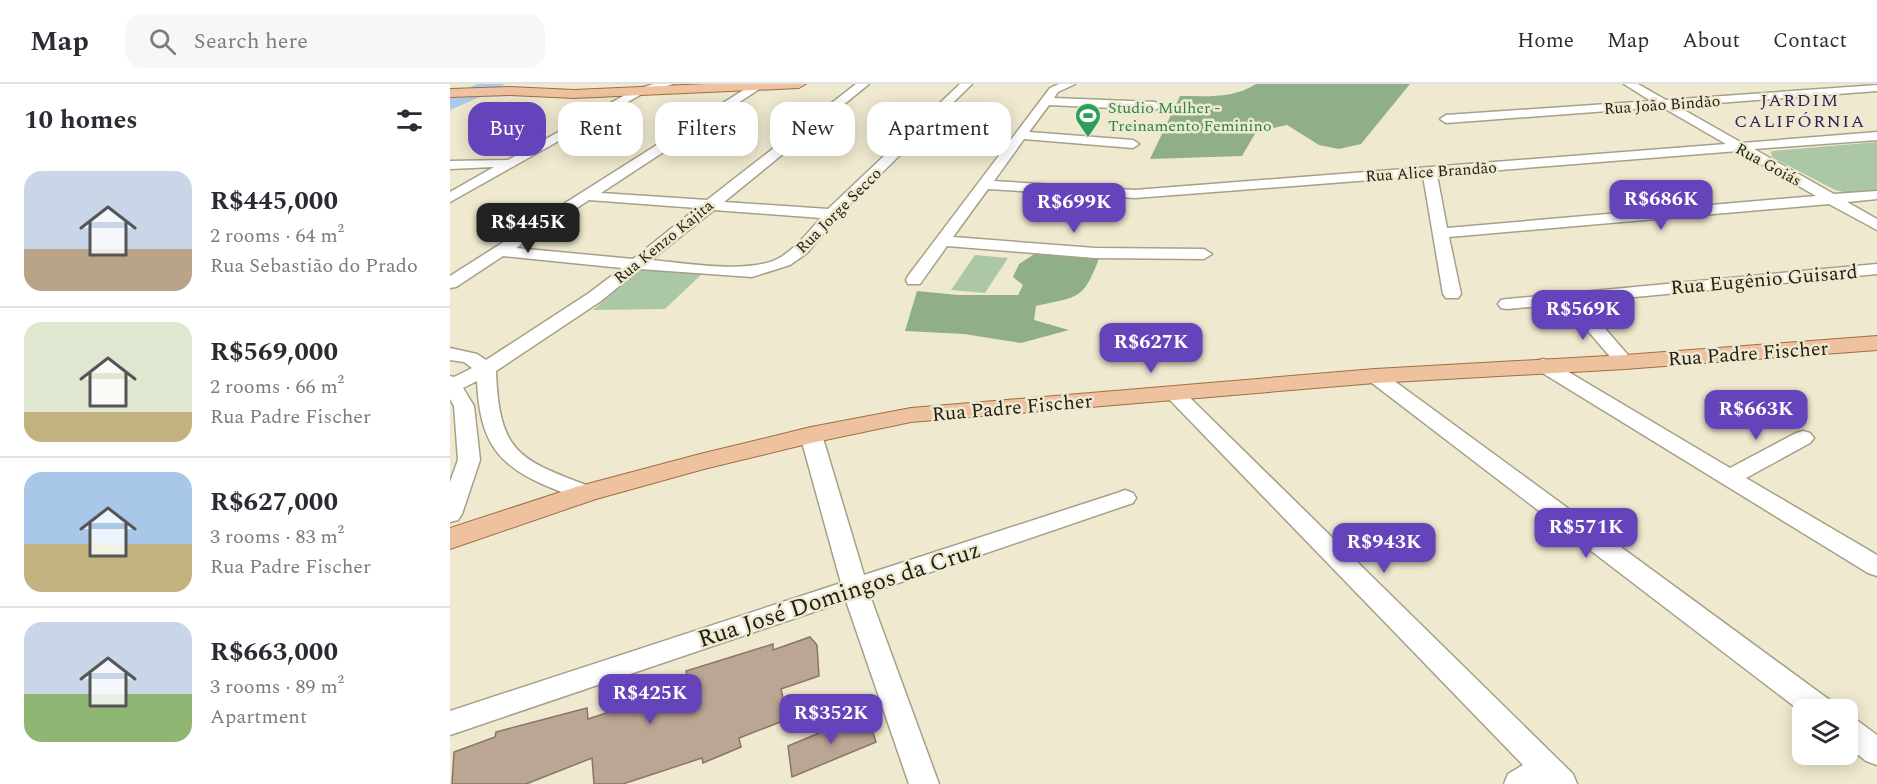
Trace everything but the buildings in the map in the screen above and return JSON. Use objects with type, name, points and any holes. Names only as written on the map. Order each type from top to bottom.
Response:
[{"type":"main road","points":[[510,91],[608,84]]},
{"type":"main road","points":[[456,92],[510,91],[574,94],[638,92],[673,86],[799,84]]},
{"type":"main road","name":"Rua Padre Fischer","points":[[450,539],[586,493],[811,435],[911,415],[1375,376],[1625,362],[1877,343]]},
{"type":"street","name":"Rua Kenzo Kajita","points":[[452,383],[486,369],[595,297],[864,84]]},
{"type":"street","name":"Rua Jorge Secco","points":[[635,264],[752,272],[784,262],[801,250],[832,214],[966,84]]},
{"type":"street","points":[[914,280],[1052,92],[1069,84]]},
{"type":"street","name":"Rua Goiás","points":[[1630,84],[1877,225]]},
{"type":"street","points":[[1848,84],[1877,96]]},
{"type":"street","points":[[450,282],[760,85]]},
{"type":"street","name":"Rua João Bindão","points":[[1446,119],[1877,88]]},
{"type":"street","points":[[450,198],[638,92]]},
{"type":"street","points":[[1052,92],[1155,106]]},
{"type":"street","points":[[1021,135],[1133,144]]},
{"type":"street","name":"Rua Alice Brandão","points":[[984,185],[1135,194],[1877,136]]},
{"type":"street","points":[[450,165],[511,163]]},
{"type":"street","points":[[1429,171],[1452,294]]},
{"type":"street","points":[[1441,233],[1877,195]]},
{"type":"street","points":[[588,196],[832,214]]},
{"type":"street","points":[[943,241],[1095,253],[1204,254]]},
{"type":"street","points":[[501,251],[635,264]]},
{"type":"street","name":"Rua Eugênio Guisard","points":[[1507,304],[1877,269]]},
{"type":"street","points":[[1569,298],[1625,362]]},
{"type":"street","points":[[450,354],[470,358],[486,369],[490,410],[504,450],[539,475],[586,493]]},
{"type":"street","points":[[1543,365],[1877,567]]},
{"type":"street","points":[[1375,376],[1806,699]]},
{"type":"street","points":[[450,514],[469,460],[464,406],[452,383]]},
{"type":"street","points":[[1175,394],[1554,776]]},
{"type":"street","points":[[811,435],[855,589],[924,784]]},
{"type":"street","points":[[1728,478],[1803,438]]},
{"type":"street","points":[[469,460],[504,450]]},
{"type":"street","name":"Rua José Domingos da Cruz","points":[[450,723],[1125,498]]},
{"type":"street","points":[[1858,738],[1877,753]]},
{"type":"street","points":[[1520,784],[1554,776]]},
{"type":"green space","points":[[1256,84],[1410,84],[1361,144],[1339,149],[1319,145],[1287,125],[1256,132],[1242,156],[1150,159],[1180,96],[1229,94]]},
{"type":"green space","points":[[1877,142],[1877,190],[1848,193],[1835,190],[1772,157],[1771,151]]},
{"type":"green space","points":[[1036,253],[1100,256],[1089,281],[1078,294],[1036,306],[1034,320],[1069,330],[1021,343],[964,334],[905,331],[917,291],[958,295],[1018,295],[1023,285],[1013,277],[1019,264]]},
{"type":"green space","points":[[975,255],[1008,258],[985,293],[951,290]]},
{"type":"green space","points":[[641,269],[704,272],[665,309],[593,310]]},
{"type":"waterway","points":[[450,104],[494,84]]},
{"type":"place","name":"Studio Mulher - Treinamento Feminino","points":[[1088,139]]},
{"type":"district","name":"JARDIM CALIFÓRNIA","points":[[1800,110]]}]
